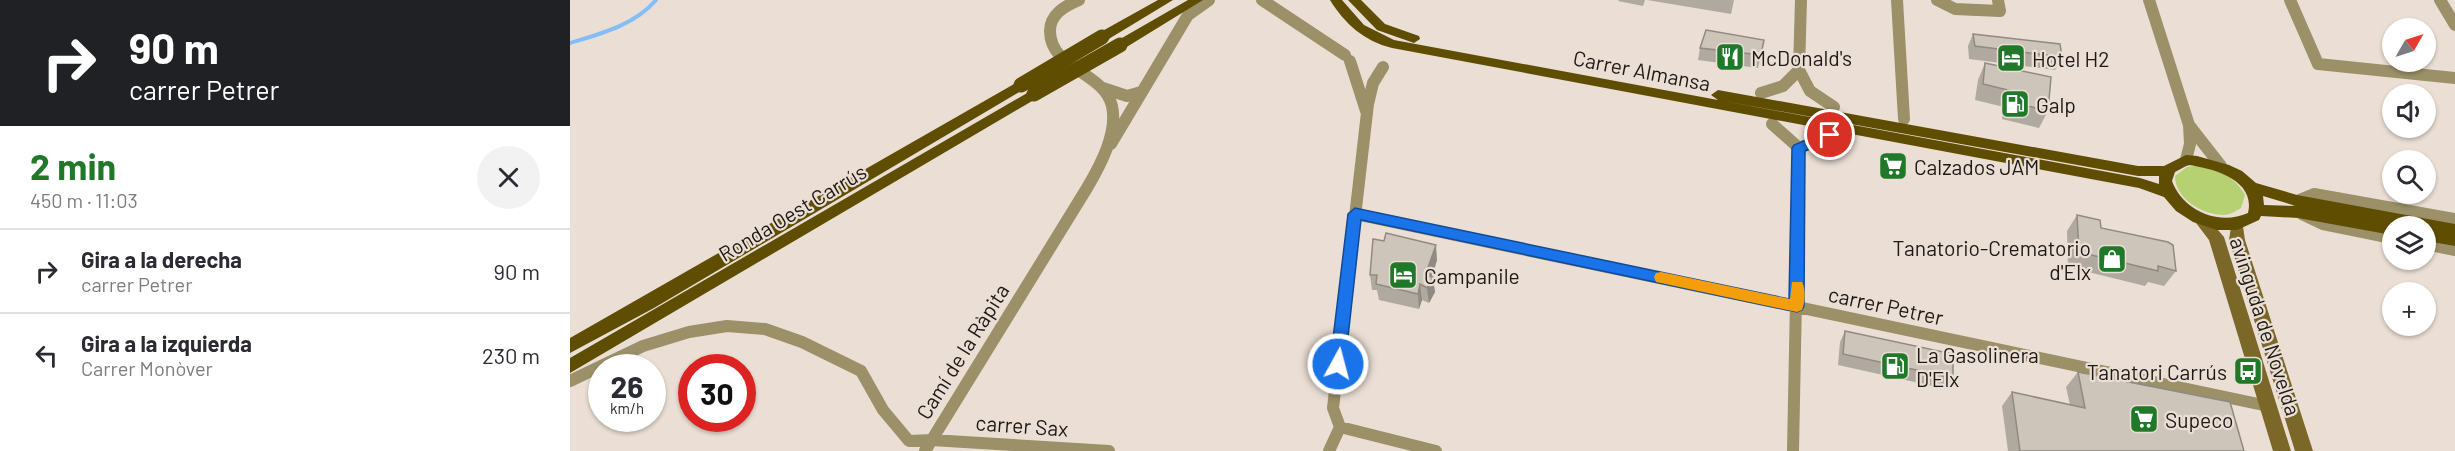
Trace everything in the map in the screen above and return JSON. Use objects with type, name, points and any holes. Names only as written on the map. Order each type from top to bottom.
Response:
[{"type":"main road","name":"Ronda Oest Carrús","points":[[570,346],[648,303],[1167,0]]},
{"type":"main road","name":"Carrer Almansa","points":[[1336,0],[1345,14],[1361,30],[1377,40],[1392,44],[2140,183],[2168,193]]},
{"type":"main road","name":"Carrer Almansa","points":[[1354,0],[1381,27],[1400,36],[2138,171],[2167,171]]},
{"type":"main road","name":"Ronda Oest Carrús","points":[[570,366],[1034,94],[1120,45],[1203,2]]},
{"type":"main road","points":[[1400,36],[1420,31]]},
{"type":"main road","points":[[2186,160],[2221,166],[2250,187],[2256,197],[2256,210],[2247,221],[2237,224],[2219,224],[2200,219],[2179,206],[2168,193],[2164,181],[2167,171],[2176,163],[2186,160]]},
{"type":"main road","points":[[2250,187],[2298,206],[2382,227]]},
{"type":"main road","points":[[2256,210],[2298,206],[2455,230]]},
{"type":"main road","name":"avinguda de Novelda","points":[[2200,219],[2216,237],[2282,451]]},
{"type":"main road","name":"avinguda de Novelda","points":[[2237,224],[2237,240],[2304,451]]},
{"type":"main road","points":[[2436,237],[2455,240]]},
{"type":"street","name":"Camí de la Ràpita","points":[[570,381],[643,346],[689,332],[727,326],[765,329],[802,342],[861,371],[883,410],[909,441],[929,446],[1105,156],[1113,114],[1110,100],[1100,87],[1056,51],[1050,40],[1053,17],[1067,5],[1079,0]]},
{"type":"street","points":[[1105,156],[1188,15],[1203,2],[1216,0]]},
{"type":"street","points":[[1262,0],[1347,58],[1367,112]]},
{"type":"street","points":[[1801,0],[1799,70],[1810,92],[1834,107]]},
{"type":"street","points":[[1897,0],[1904,119]]},
{"type":"street","points":[[1937,0],[1955,9],[2000,11],[1998,0]]},
{"type":"street","points":[[2149,0],[2189,125],[2190,144],[2186,160]]},
{"type":"street","points":[[2290,0],[2318,64],[2455,78]]},
{"type":"street","points":[[2440,0],[2455,25]]},
{"type":"street","points":[[1329,451],[1340,427],[1333,408],[1367,112],[1373,83],[1383,67]]},
{"type":"street","points":[[1761,93],[1779,89],[1789,83],[1799,70]]},
{"type":"street","points":[[1100,87],[1127,96],[1142,92]]},
{"type":"street","points":[[1772,124],[1799,148],[1793,451]]},
{"type":"street","points":[[2189,125],[2197,131],[2221,166]]},
{"type":"street","points":[[1799,148],[1830,135]]},
{"type":"street","points":[[2382,236],[2323,224],[2298,206],[2314,194],[2455,219]]},
{"type":"street","name":"carrer Petrer","points":[[1355,214],[2268,406]]},
{"type":"street","points":[[2436,246],[2455,250]]},
{"type":"street","points":[[1340,427],[1436,451]]},
{"type":"street","name":"carrer Sax","points":[[929,446],[1109,451]]},
{"type":"green space","points":[[2196,166],[2218,171],[2236,183],[2245,195],[2241,208],[2233,213],[2216,214],[2199,209],[2185,198],[2176,184],[2175,176],[2187,167]]},
{"type":"building","points":[[1706,30],[1764,40],[1761,55],[1700,48]]},
{"type":"building","points":[[1973,34],[2060,44],[2062,57],[1975,46]]},
{"type":"building","points":[[1985,63],[2051,77],[2048,111],[2011,102],[2012,91],[1983,84]]},
{"type":"building","points":[[2077,215],[2100,220],[2101,228],[2168,242],[2173,245],[2176,271],[2158,266],[2158,271],[2079,252]]},
{"type":"building","name":"Campanile","points":[[1386,233],[1436,245],[1425,276],[1433,277],[1427,288],[1420,284],[1418,294],[1376,284],[1377,275],[1370,275],[1373,239],[1384,241]]},
{"type":"building","points":[[1845,331],[1953,354],[1953,378],[1843,354]]},
{"type":"building","name":"Supeco","points":[[2078,372],[2230,402],[2244,451],[2020,451],[2012,392],[2085,408]]},
{"type":"waterway","points":[[570,43],[627,22],[648,9],[656,0]]},
{"type":"slow traffic","points":[[1661,277],[1797,306],[1797,286]]},
{"type":"place","name":"McDonald's","points":[[1730,57]]},
{"type":"place","name":"Hotel H2","points":[[2011,58]]},
{"type":"place","name":"Galp","points":[[2015,104]]},
{"type":"place","name":"Calzados JAM","points":[[1893,166]]},
{"type":"place","name":"Tanatorio-Crematorio d'Elx","points":[[2112,259]]},
{"type":"place","name":"Campanile","points":[[1403,275]]},
{"type":"place","name":"La Gasolinera D'Elx","points":[[1895,366]]},
{"type":"place","name":"Tanatori Carrús","points":[[2248,371]]},
{"type":"place","name":"Supeco","points":[[2144,419]]},
{"type":"route","points":[[1338,364],[1355,214],[1797,306],[1799,148],[1830,135]]}]
